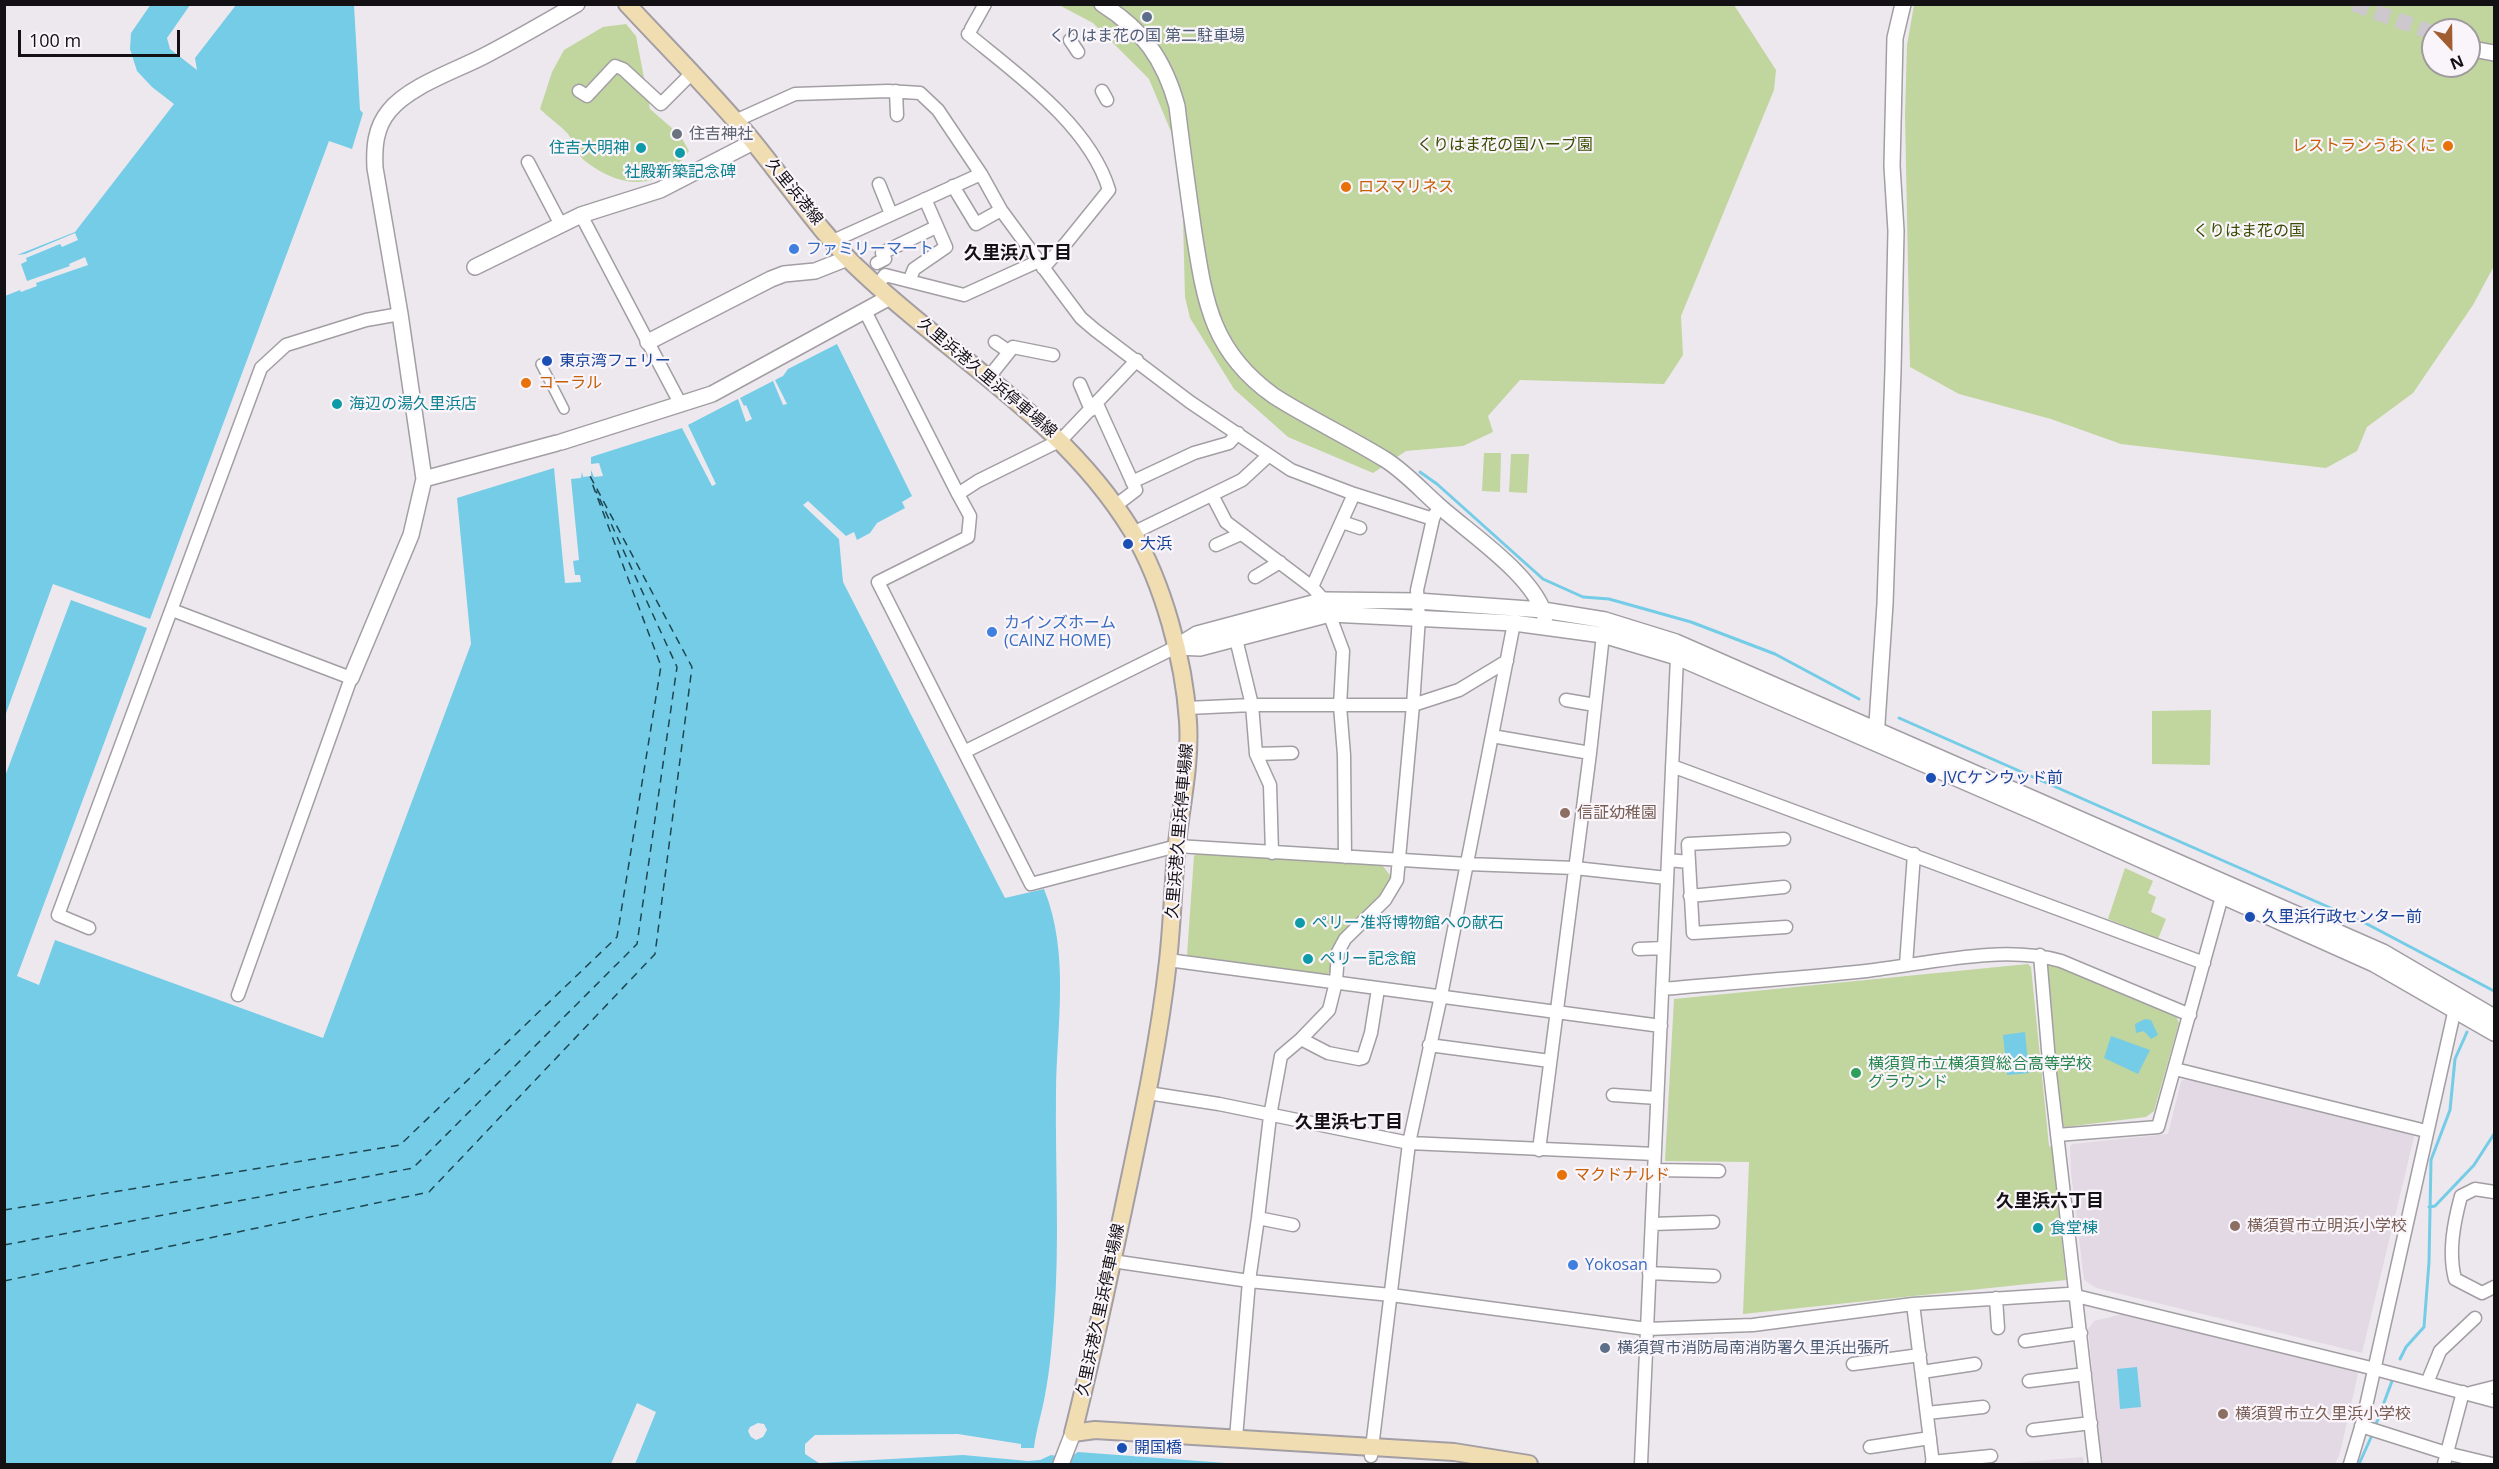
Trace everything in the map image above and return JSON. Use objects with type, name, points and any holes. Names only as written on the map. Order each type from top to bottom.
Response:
[{"type":"main road","name":"久里浜港線","points":[[627,4],[735,121],[848,258],[884,292]]},
{"type":"main road","name":"久里浜港久里浜停車場線","points":[[884,292],[1061,440],[1088,469],[1115,506],[1133,533],[1155,579],[1176,647],[1187,708],[1188,759],[1177,846],[1168,960],[1148,1093],[1089,1370],[1070,1441]]},
{"type":"main road","points":[[1070,1441],[1095,1430],[1236,1438],[1482,1464]]},
{"type":"main road","points":[[1070,1441],[1093,1439],[1372,1452],[1454,1452],[1529,1464]]},
{"type":"street","points":[[238,995],[351,678],[411,535],[424,479],[400,314],[375,168],[374,150],[378,131],[387,113],[402,97],[486,55],[577,4]]},
{"type":"street","points":[[424,479],[559,443],[712,394],[865,311],[884,292],[885,275],[910,279],[964,295],[1041,265],[1067,242],[1109,190],[1105,177],[1091,153],[1043,95],[969,31],[985,4]]},
{"type":"street","points":[[1102,4],[1144,37],[1156,55],[1173,90],[1204,296],[1223,342],[1254,382],[1298,411],[1401,470],[1436,512],[1490,548],[1521,579],[1543,610],[1547,626]]},
{"type":"street","points":[[1876,737],[1886,594],[1893,370],[1896,231],[1892,166],[1895,38],[1903,4]]},
{"type":"street","points":[[1070,40],[1078,51]]},
{"type":"street","points":[[579,90],[587,96],[615,66],[623,69],[661,104],[692,74]]},
{"type":"street","points":[[896,92],[897,115]]},
{"type":"street","points":[[735,121],[795,94],[920,93],[938,110],[981,174],[1001,210],[1081,318],[1190,402],[1291,470],[1354,494],[1436,512]]},
{"type":"street","points":[[475,267],[581,215],[660,189],[753,142]]},
{"type":"street","points":[[528,162],[561,225]]},
{"type":"street","points":[[833,241],[981,174]]},
{"type":"street","points":[[879,184],[891,214]]},
{"type":"street","points":[[953,186],[976,224],[1001,210]]},
{"type":"street","points":[[910,279],[914,269],[946,247],[925,199]]},
{"type":"street","points":[[581,215],[681,405]]},
{"type":"street","points":[[877,263],[885,259],[882,253],[936,227]]},
{"type":"street","points":[[648,342],[771,279],[784,274],[815,271],[848,258]]},
{"type":"street","points":[[865,311],[970,516],[968,537],[878,582],[1031,884],[1177,846],[1467,864],[1575,868],[1667,878]]},
{"type":"street","points":[[89,928],[58,915],[261,368],[286,345],[366,321],[400,314]]},
{"type":"street","points":[[994,342],[1008,351],[1013,346]]},
{"type":"street","points":[[988,377],[1013,346]]},
{"type":"street","points":[[1013,346],[1053,355]]},
{"type":"street","points":[[958,494],[978,481],[1061,440],[1137,360]]},
{"type":"street","points":[[541,364],[564,409]]},
{"type":"street","points":[[1080,384],[1136,490],[1115,506]]},
{"type":"street","points":[[1132,482],[1194,453],[1228,443],[1238,433]]},
{"type":"street","points":[[1133,533],[1242,480],[1268,456]]},
{"type":"street","points":[[1312,586],[1354,494]]},
{"type":"street","points":[[1212,495],[1226,522],[1312,586],[1327,607],[1343,651],[1340,706],[1344,755],[1345,857]]},
{"type":"street","points":[[1236,1438],[1249,1281],[1270,1116],[1281,1056],[1329,1010],[1336,982],[1338,952],[1345,939],[1385,900],[1394,887],[1400,860],[1419,617],[1417,601],[1424,556],[1436,512]]},
{"type":"street","points":[[1342,522],[1360,528]]},
{"type":"street","points":[[1216,545],[1241,534]]},
{"type":"street","points":[[1255,577],[1280,562]]},
{"type":"street","points":[[963,752],[1176,647],[1197,634],[1327,607],[1417,601],[1543,610],[1605,620],[1676,642],[1876,737],[2224,890],[2456,1003],[2494,1017]]},
{"type":"street","points":[[1176,647],[1200,648],[1236,639],[1327,607],[1419,617],[1547,626],[1603,635],[1677,657],[1876,737]]},
{"type":"street","points":[[172,610],[351,678]]},
{"type":"street","points":[[1372,1452],[1409,1143],[1441,996],[1515,623]]},
{"type":"street","points":[[1539,1150],[1603,635]]},
{"type":"street","points":[[1236,639],[1252,705],[1256,754],[1270,784],[1272,853]]},
{"type":"street","points":[[1641,1464],[1677,657]]},
{"type":"street","points":[[1187,708],[1252,705],[1413,705],[1459,690],[1507,661]]},
{"type":"street","points":[[1566,700],[1595,705]]},
{"type":"street","points":[[1492,736],[1590,753]]},
{"type":"street","points":[[1256,754],[1292,753]]},
{"type":"street","points":[[1672,766],[2204,963]]},
{"type":"street","points":[[1784,839],[1688,844],[1693,933],[1786,927]]},
{"type":"street","points":[[1906,965],[1914,854]]},
{"type":"street","points":[[1668,860],[1689,862]]},
{"type":"street","points":[[1690,896],[1784,888]]},
{"type":"street","points":[[2057,1135],[2158,1127],[2224,890]]},
{"type":"street","points":[[1639,949],[1664,948]]},
{"type":"street","points":[[1662,989],[1995,955],[2040,955],[2061,961],[2190,1015]]},
{"type":"street","points":[[2040,955],[2057,1135],[2096,1464]]},
{"type":"street","points":[[1168,960],[1661,1026]]},
{"type":"street","points":[[1301,1039],[1328,1053],[1363,1058],[1371,1034],[1378,989]]},
{"type":"street","points":[[2456,1003],[2494,1033]]},
{"type":"street","points":[[2350,1464],[2375,1369],[2456,1003]]},
{"type":"street","points":[[1429,1045],[1550,1061]]},
{"type":"street","points":[[2175,1069],[2426,1131]]},
{"type":"street","points":[[1148,1093],[1219,1104],[1409,1143],[1655,1154]]},
{"type":"street","points":[[1613,1095],[1657,1098]]},
{"type":"street","points":[[1654,1170],[1719,1171]]},
{"type":"street","points":[[2494,1192],[2475,1189],[2461,1196],[2456,1217],[2451,1264],[2456,1278],[2482,1293],[2494,1287]]},
{"type":"street","points":[[1258,1218],[1293,1225]]},
{"type":"street","points":[[1652,1224],[1713,1222]]},
{"type":"street","points":[[1112,1261],[1249,1281],[1390,1295],[1647,1329],[1753,1325],[1913,1304],[2068,1294],[2375,1369],[2494,1401]]},
{"type":"street","points":[[1649,1273],[1714,1276]]},
{"type":"street","points":[[1996,1298],[1998,1328]]},
{"type":"street","points":[[1913,1304],[1932,1463],[1991,1456]]},
{"type":"street","points":[[2427,1383],[2440,1351],[2475,1318]]},
{"type":"street","points":[[2025,1341],[2080,1333]]},
{"type":"street","points":[[1853,1364],[1920,1354]]},
{"type":"street","points":[[1922,1372],[1975,1364]]},
{"type":"street","points":[[2029,1381],[2085,1374]]},
{"type":"street","points":[[2466,1393],[2494,1387]]},
{"type":"street","points":[[2445,1459],[2466,1393]]},
{"type":"street","points":[[1927,1413],[1983,1407]]},
{"type":"street","points":[[2033,1430],[2091,1423]]},
{"type":"street","points":[[2361,1426],[2445,1459],[2492,1464]]},
{"type":"street","points":[[1870,1447],[1930,1438]]},
{"type":"street","points":[[1061,1464],[1070,1441]]},
{"type":"shaded area","name":"横須賀市立明浜小学校","points":[[2186,1079],[2415,1133],[2362,1353],[2096,1288],[2084,1280],[2070,1147],[2072,1144],[2168,1134],[2181,1081]]},
{"type":"shaded area","name":"横須賀市立久里浜小学校","points":[[2123,1314],[2354,1368],[2358,1374],[2340,1453],[2335,1464],[2102,1464],[2088,1329],[2094,1321]]},
{"type":"shaded area","points":[[2083,1457],[2084,1464],[2000,1464]]},
{"type":"green space","name":"くりはま花の国ハーブ園","points":[[1059,5],[1734,5],[1776,70],[1774,90],[1681,316],[1683,355],[1664,384],[1520,380],[1488,416],[1493,432],[1463,446],[1406,451],[1373,473],[1288,437],[1234,389],[1190,318],[1185,297],[1183,218],[1172,134],[1149,79],[1093,23]]},
{"type":"green space","name":"くりはま花の国","points":[[1914,5],[2494,5],[2494,266],[2473,305],[2413,393],[2367,427],[2357,451],[2326,468],[2121,444],[2051,419],[1959,394],[1910,367],[1905,115],[1907,45]]},
{"type":"green space","points":[[626,24],[636,36],[650,109],[680,135],[689,151],[666,174],[640,182],[613,177],[585,161],[568,134],[540,109],[552,72],[564,50],[603,27]]},
{"type":"green space","points":[[1484,453],[1501,453],[1500,492],[1482,491]]},
{"type":"green space","points":[[1511,454],[1529,454],[1527,493],[1509,492]]},
{"type":"green space","points":[[2211,710],[2210,765],[2152,764],[2152,711]]},
{"type":"green space","points":[[1197,854],[1382,865],[1393,879],[1383,897],[1353,923],[1332,970],[1326,976],[1189,958],[1187,955],[1194,856]]},
{"type":"green space","points":[[2125,868],[2153,881],[2148,893],[2156,897],[2151,912],[2166,919],[2158,939],[2108,919]]},
{"type":"green space","name":"横須賀市立横須賀総合高等学校 グラウンド","points":[[2028,964],[2031,967],[2049,1146],[2052,1147],[2066,1280],[1743,1314],[1749,1162],[1665,1161],[1674,999]]},
{"type":"green space","points":[[2051,964],[2176,1016],[2179,1023],[2154,1111],[2146,1117],[2065,1127],[2061,1123],[2045,968]]},
{"type":"water","points":[[151,4],[190,5],[167,38],[170,49],[197,70],[195,58],[236,5],[354,5],[360,110],[363,113],[352,149],[329,141],[150,619],[53,584],[5,716],[5,296],[20,290],[21,292],[37,286],[36,283],[88,265],[85,257],[69,264],[70,266],[27,281],[21,264],[27,261],[26,258],[60,244],[62,247],[78,240],[75,233],[25,254],[17,255],[75,232],[174,104],[152,87],[137,71],[130,49],[131,33]]},
{"type":"water","points":[[837,344],[912,496],[902,502],[905,508],[877,523],[870,533],[857,540],[854,532],[846,536],[808,501],[803,505],[839,539],[843,582],[1005,898],[1044,889],[1057,938],[1060,989],[1056,1091],[1056,1290],[1048,1376],[1034,1448],[1021,1448],[1021,1444],[958,1434],[815,1435],[805,1444],[805,1454],[819,1463],[963,1455],[1028,1461],[1040,1460],[1051,1455],[1069,1458],[1078,1452],[1239,1464],[5,1464],[4,779],[71,600],[147,628],[17,976],[39,985],[55,940],[323,1038],[471,644],[457,498],[554,468],[565,583],[581,582],[580,575],[575,575],[573,561],[579,560],[571,479],[581,478],[582,472],[583,477],[591,476],[591,470],[594,477],[603,476],[599,463],[591,464],[591,457],[682,428],[712,486],[716,484],[688,425],[738,399],[746,422],[752,419],[740,398],[773,381],[783,405],[787,404],[775,380],[783,376],[788,369]],"holes":[[[758,1423],[764,1424],[767,1430],[763,1437],[756,1440],[751,1437],[748,1431],[750,1427]]]},
{"type":"water","points":[[2145,1019],[2151,1020],[2158,1035],[2151,1039],[2144,1031],[2136,1033],[2135,1024]]},
{"type":"water","points":[[2025,1032],[2029,1073],[2007,1075],[2003,1035]]},
{"type":"water","points":[[2111,1036],[2150,1050],[2138,1074],[2104,1058]]},
{"type":"water","points":[[2137,1367],[2141,1407],[2120,1409],[2117,1369]]},
{"type":"pier","points":[[637,1403],[656,1412],[635,1464],[611,1464]]},
{"type":"waterway","points":[[1420,472],[1437,484],[1543,579],[1583,597],[1609,599],[1691,622],[1775,654],[1859,699]]},
{"type":"waterway","points":[[1899,718],[2367,924],[2494,991]]},
{"type":"waterway","points":[[2400,1359],[2406,1347],[2424,1327],[2429,1262],[2431,1160],[2450,1110],[2455,1059],[2467,1032]]},
{"type":"waterway","points":[[2429,1207],[2435,1206],[2474,1165],[2494,1134]]},
{"type":"waterway","points":[[2375,1427],[2392,1381]]},
{"type":"waterway","points":[[2359,1464],[2373,1433]]},
{"type":"ferry route","points":[[4,1281],[429,1192],[655,954],[692,667],[590,476]]},
{"type":"ferry route","points":[[4,1210],[400,1145],[617,937],[661,666],[592,483]]},
{"type":"ferry route","points":[[4,1245],[413,1168],[637,944],[677,667],[596,491]]},
{"type":"tunnel","points":[[2354,4],[2421,29]]},
{"type":"place","name":"くりはま花の国 第二駐車場","points":[[1147,17]]},
{"type":"place","name":"住吉神社","points":[[677,134]]},
{"type":"place","name":"レストランうおくに","points":[[2448,146]]},
{"type":"place","name":"住吉大明神","points":[[641,148]]},
{"type":"place","name":"社殿新築記念碑","points":[[680,153]]},
{"type":"place","name":"ロスマリネス","points":[[1346,187]]},
{"type":"place","name":"ファミリーマート","points":[[794,249]]},
{"type":"place","name":"東京湾フェリー","points":[[547,361]]},
{"type":"place","name":"コーラル","points":[[526,383]]},
{"type":"place","name":"海辺の湯久里浜店","points":[[337,404]]},
{"type":"place","name":"大浜","points":[[1128,544]]},
{"type":"place","name":"カインズホーム (CAINZ HOME)","points":[[992,632]]},
{"type":"place","name":"JVCケンウッド前","points":[[1931,778]]},
{"type":"place","name":"信証幼稚園","points":[[1565,813]]},
{"type":"place","name":"久里浜行政センター前","points":[[2250,917]]},
{"type":"place","name":"ペリー准将博物館への献石","points":[[1300,923]]},
{"type":"place","name":"ペリー記念館","points":[[1308,959]]},
{"type":"place","name":"横須賀市立横須賀総合高等学校 グラウンド","points":[[1856,1073]]},
{"type":"place","name":"マクドナルド","points":[[1562,1175]]},
{"type":"place","name":"横須賀市立明浜小学校","points":[[2235,1226]]},
{"type":"place","name":"食堂棟","points":[[2038,1228]]},
{"type":"place","name":"Yokosan","points":[[1573,1265]]},
{"type":"place","name":"横須賀市消防局南消防署久里浜出張所","points":[[1605,1348]]},
{"type":"place","name":"横須賀市立久里浜小学校","points":[[2223,1414]]},
{"type":"place","name":"開国橋","points":[[1122,1448]]},
{"type":"district","name":"久里浜八丁目","points":[[1018,254]]},
{"type":"district","name":"久里浜七丁目","points":[[1349,1123]]},
{"type":"district","name":"久里浜六丁目","points":[[2050,1202]]}]
